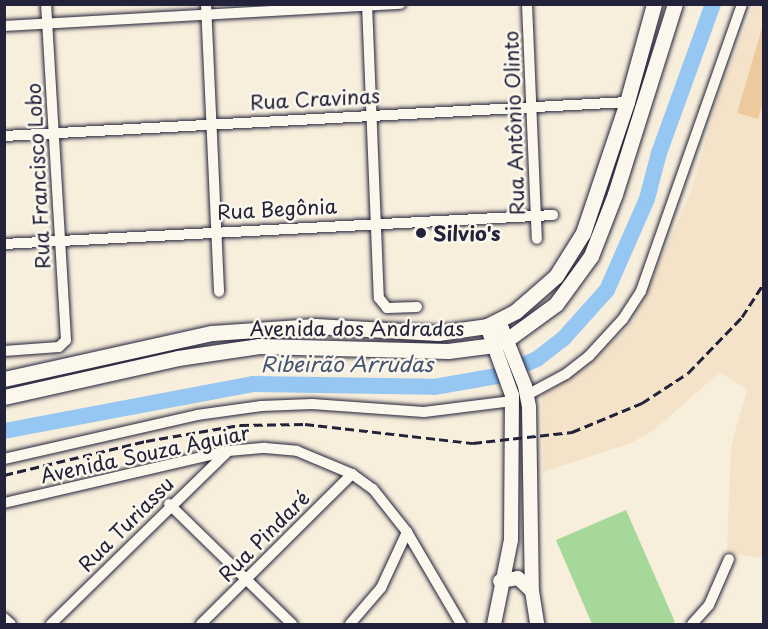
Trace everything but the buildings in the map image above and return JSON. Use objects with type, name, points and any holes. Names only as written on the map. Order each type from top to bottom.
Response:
[{"type":"main road","name":"Avenida dos Andradas","points":[[4,379],[168,342],[261,328],[315,326],[438,333],[493,324],[532,300],[565,264],[583,233],[627,102],[654,4]]},
{"type":"main road","name":"Avenida dos Andradas","points":[[4,397],[178,358],[259,346],[448,351],[503,346],[556,304],[591,256],[615,194],[675,4]]},
{"type":"main road","points":[[493,324],[519,392],[532,591],[537,624]]},
{"type":"main road","points":[[4,369],[45,369]]},
{"type":"main road","points":[[494,624],[500,581],[512,529],[519,392]]},
{"type":"main road","points":[[500,581],[518,578],[532,591]]},
{"type":"street","name":"Rua Francisco Lobo","points":[[4,351],[64,344],[61,242],[46,4]]},
{"type":"street","points":[[4,26],[206,10],[400,4]]},
{"type":"street","name":"Rua Antônio Olinto","points":[[527,4],[537,239]]},
{"type":"street","points":[[4,459],[197,415],[261,406],[312,404],[424,412],[519,392],[566,374],[589,356],[623,319],[641,291],[742,4]]},
{"type":"street","points":[[367,5],[380,298],[384,305],[417,308]]},
{"type":"street","points":[[206,10],[219,292]]},
{"type":"street","name":"Rua Cravinas","points":[[4,136],[211,122],[627,102]]},
{"type":"street","name":"Rua Begônia","points":[[4,244],[215,230],[553,215]]},
{"type":"street","name":"Avenida Souza Aguiar","points":[[4,503],[228,451],[265,448],[297,451],[352,474],[373,489],[407,532],[460,624]]},
{"type":"street","name":"Rua Turiassu","points":[[51,624],[169,504],[228,451]]},
{"type":"street","name":"Rua Pindaré","points":[[201,624],[352,474]]},
{"type":"street","points":[[169,504],[292,624]]},
{"type":"street","points":[[350,624],[381,588],[407,532]]},
{"type":"street","points":[[692,624],[709,605],[729,559]]},
{"type":"street","points":[[4,618],[11,624]]},
{"type":"shaded area","points":[[754,5],[763,5],[763,558],[727,552],[731,446],[747,390],[720,372],[654,430],[631,443],[543,472],[542,396],[584,368],[633,322],[691,191],[718,97]]},
{"type":"green space","points":[[626,510],[675,622],[669,624],[592,624],[556,540]]},
{"type":"waterway","name":"Ribeirão Arrudas","points":[[4,431],[253,384],[434,387],[497,376],[537,359],[563,339],[607,290],[647,199],[659,153],[713,4]]},
{"type":"railway","points":[[4,475],[146,441],[240,425],[305,424],[473,443],[572,432],[642,403],[688,373],[742,317],[764,283]]},
{"type":"place","name":"Silvio's","points":[[421,233]]}]
